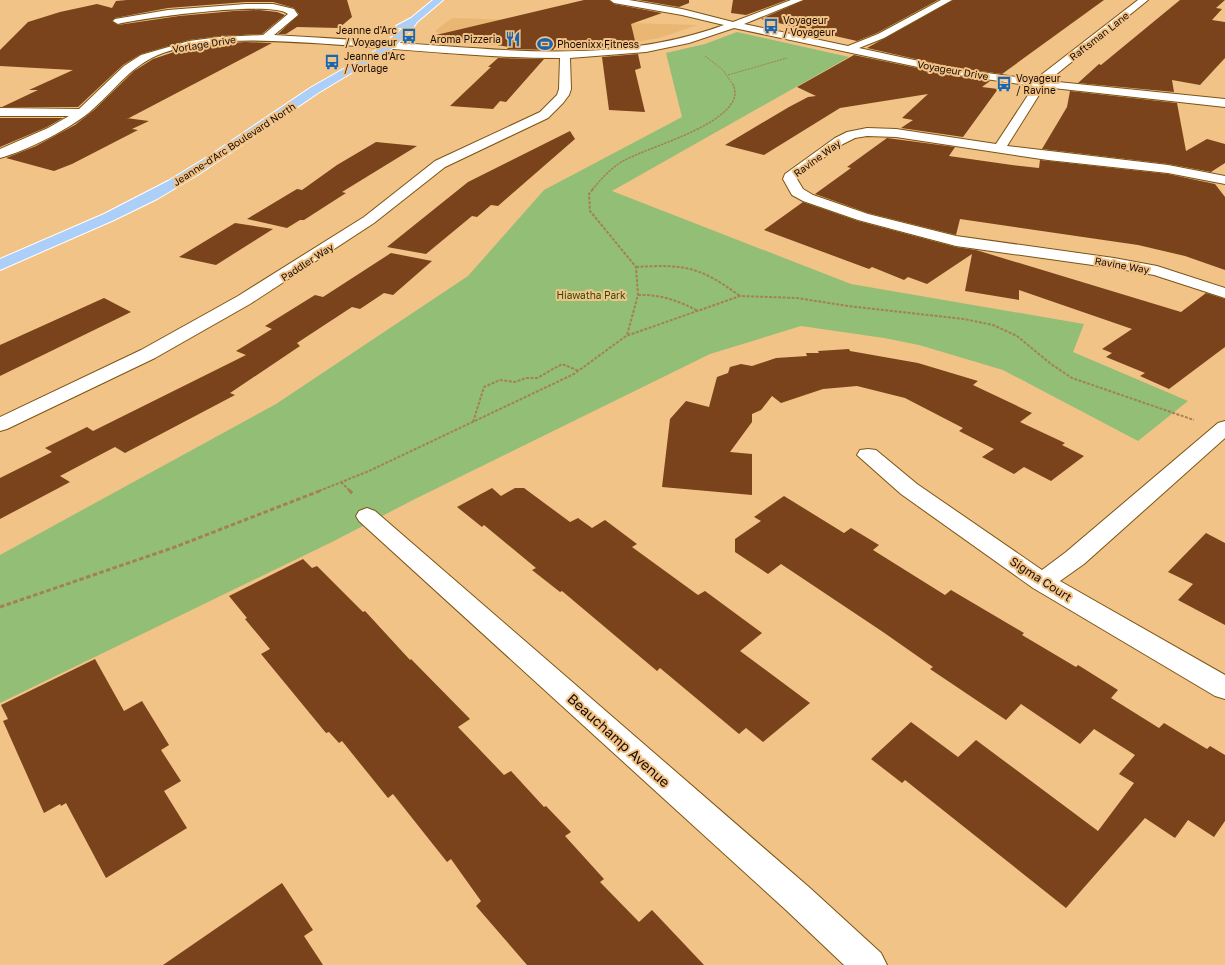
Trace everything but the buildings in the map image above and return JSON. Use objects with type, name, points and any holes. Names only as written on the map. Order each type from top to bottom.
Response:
[{"type":"main road","name":"Jeanne-d'Arc Boulevard North","points":[[334,78],[348,61],[368,45],[386,33],[414,20],[439,0]]},
{"type":"main road","name":"Jeanne-d'Arc Boulevard North","points":[[0,265],[119,213],[173,184],[216,158],[334,78],[364,62],[410,28],[414,20]]},
{"type":"street","name":"Voyageur Drive","points":[[614,0],[668,9],[951,71],[1041,83],[1225,103]]},
{"type":"street","points":[[368,45],[505,54],[565,56],[616,53],[682,42],[799,0]]},
{"type":"street","points":[[849,49],[881,36],[948,0]]},
{"type":"street","name":"Raftsman Lane","points":[[999,150],[1045,77],[1144,0]]},
{"type":"street","points":[[118,21],[148,14],[247,7],[270,6],[291,11],[293,15],[265,38]]},
{"type":"street","name":"Vorlage Drive","points":[[0,154],[61,126],[82,113],[128,68],[145,57],[189,44],[225,39],[265,38],[368,45]]},
{"type":"street","name":"Paddler Way","points":[[0,425],[148,354],[244,300],[294,270],[352,232],[440,164],[544,115],[553,108],[563,95],[565,89],[565,56]]},
{"type":"street","points":[[0,112],[82,113]]},
{"type":"street","name":"Ravine Way","points":[[1225,180],[1168,169],[999,150],[896,133],[867,132],[851,135],[839,141],[792,174],[790,179],[797,192],[808,198],[894,226],[956,241],[1114,263],[1157,271],[1225,293]]},
{"type":"street","points":[[1042,582],[1075,558],[1221,430]]},
{"type":"street","name":"Sigma Court","points":[[868,455],[909,489],[1042,582],[1225,688]]},
{"type":"street","name":"Beauchamp Avenue","points":[[367,516],[798,899],[869,965]]},
{"type":"path","points":[[728,75],[776,63],[825,44]]},
{"type":"path","points":[[626,336],[638,295],[636,267],[613,241],[590,211],[589,194],[603,176],[622,161],[711,122],[726,112],[734,101],[736,90],[728,75],[699,51]]},
{"type":"path","points":[[636,267],[668,266],[694,268],[714,277],[740,296]]},
{"type":"path","points":[[638,295],[649,294],[667,298],[687,305],[698,311]]},
{"type":"path","points":[[0,607],[197,538],[369,471],[578,371],[626,336],[740,296],[797,298],[848,306],[964,319],[992,325],[1017,336],[1051,364],[1072,378],[1221,430]]},
{"type":"path","points":[[473,422],[484,386],[500,380],[515,382],[526,378],[537,378],[562,364],[578,371]]},
{"type":"shaded area","points":[[452,18],[698,25],[659,38],[624,44],[583,48],[540,48],[456,42],[435,31]]},
{"type":"green space","name":"Hiawatha Park","points":[[737,32],[849,57],[612,191],[851,284],[1084,324],[1073,352],[1188,401],[1138,441],[1003,370],[919,345],[884,338],[801,326],[710,354],[413,500],[332,542],[0,703],[0,555],[276,404],[468,276],[544,190],[682,117],[666,53],[705,44]]},
{"type":"place","name":"Voyageur / Voyageur","points":[[771,26]]},
{"type":"place","name":"Jeanne d'Arc / Voyageur","points":[[409,36]]},
{"type":"place","name":"Aroma Pizzeria","points":[[513,39]]},
{"type":"place","name":"Phoenixx Fitness","points":[[545,44]]},
{"type":"place","name":"Jeanne d'Arc / Vorlage","points":[[332,62]]},
{"type":"place","name":"Voyageur / Ravine","points":[[1004,84]]}]
